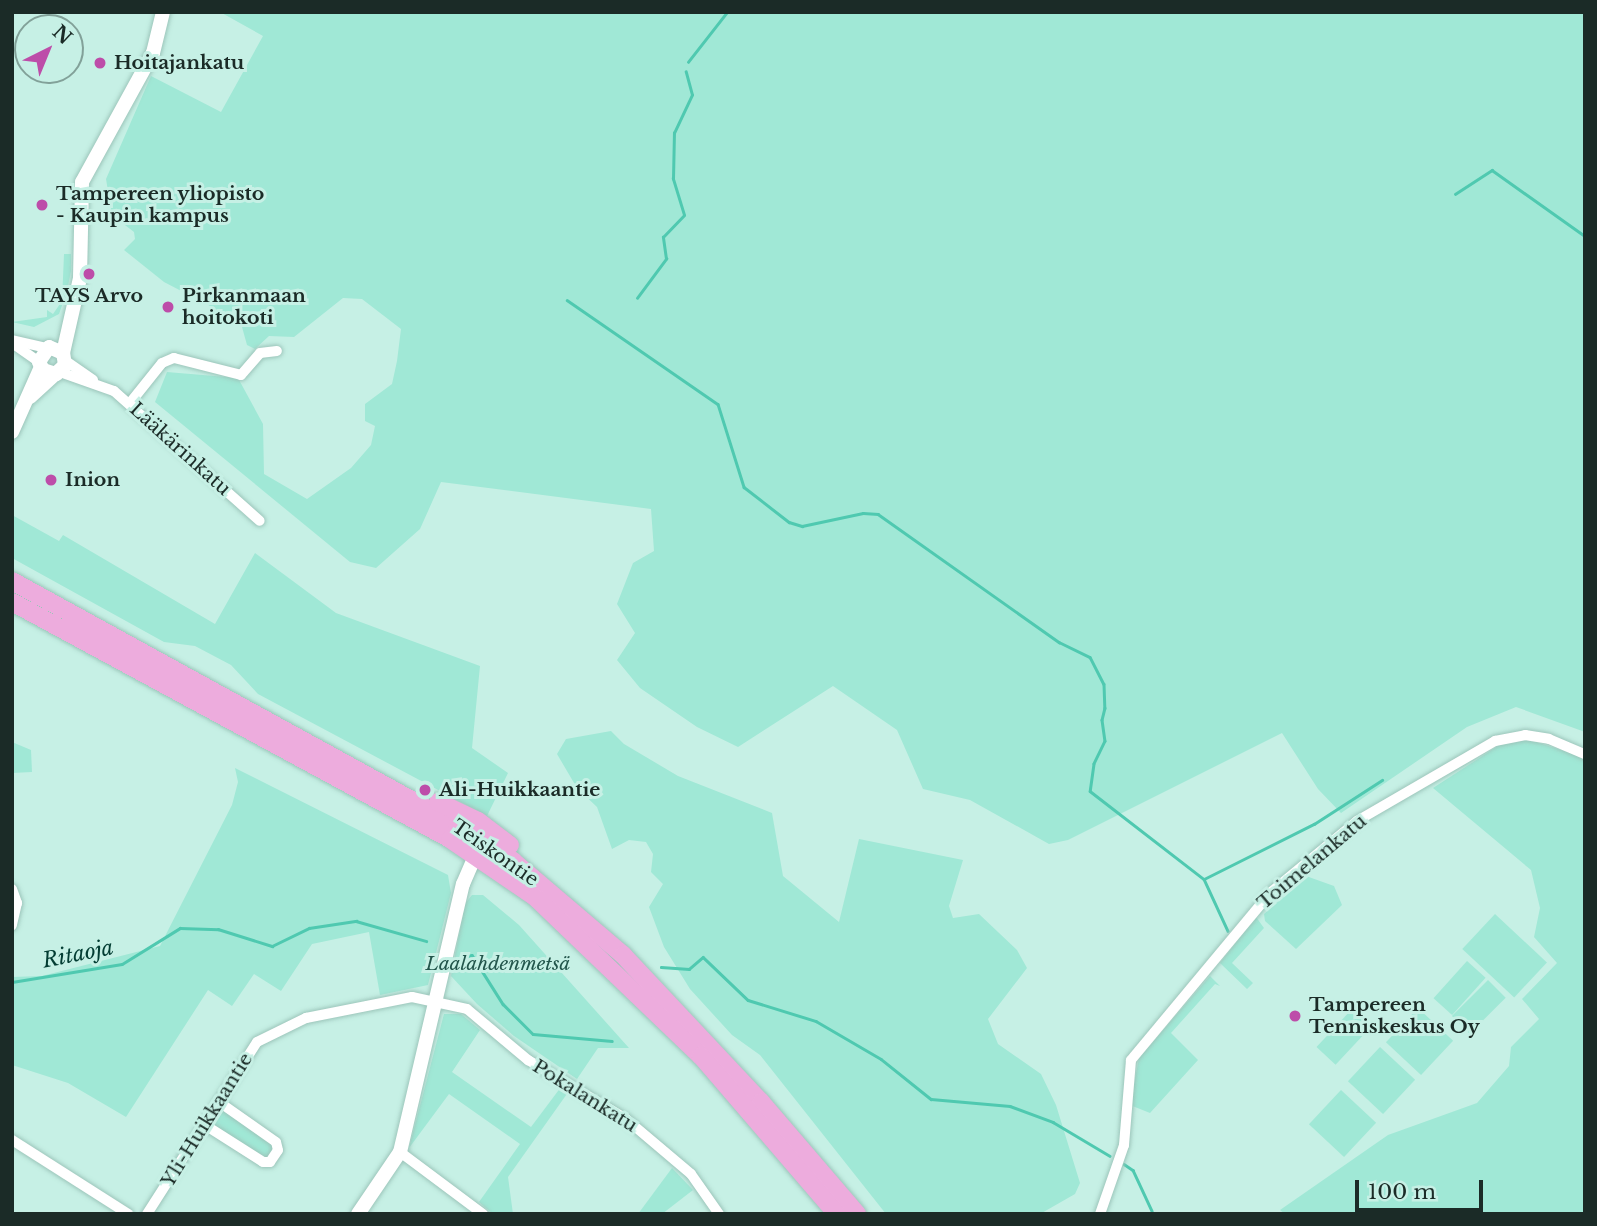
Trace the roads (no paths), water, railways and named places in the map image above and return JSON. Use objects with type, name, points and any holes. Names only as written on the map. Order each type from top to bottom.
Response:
[{"type":"highway","points":[[12,568],[35,593]]},
{"type":"highway","name":"Teiskontie","points":[[12,580],[392,788],[559,898],[624,955],[704,1038],[857,1214]]},
{"type":"highway","name":"Teiskontie","points":[[12,602],[479,847],[649,1002],[762,1124],[837,1214]]},
{"type":"highway","points":[[392,788],[406,789],[478,821],[545,876],[559,898]]},
{"type":"street","points":[[22,409],[57,359],[71,315],[79,278],[82,182],[145,71],[163,12]]},
{"type":"street","points":[[12,342],[40,365]]},
{"type":"street","name":"Lääkärinkatu","points":[[12,342],[57,359],[130,403],[260,521]]},
{"type":"street","points":[[130,403],[162,363],[174,358],[241,375],[260,353],[278,351]]},
{"type":"street","points":[[12,432],[40,365],[57,359]]},
{"type":"street","name":"Toimelankatu","points":[[1100,1214],[1124,1145],[1131,1060],[1254,910],[1297,869],[1367,815],[1495,741],[1525,735],[1549,739],[1585,754]]},
{"type":"street","points":[[358,1214],[400,1152],[416,1098],[436,999],[479,847]]},
{"type":"street","points":[[12,889],[18,903],[12,925]]},
{"type":"street","name":"Yli-Huikkaantie","points":[[147,1214],[246,1056],[270,1032],[345,1008],[412,997],[436,999]]},
{"type":"street","name":"Pokalankatu","points":[[436,999],[467,1009],[528,1060],[630,1121],[691,1174],[719,1214]]},
{"type":"street","points":[[205,1125],[263,1163],[270,1162],[278,1150],[276,1142],[219,1102]]},
{"type":"street","points":[[12,1140],[128,1214]]},
{"type":"street","points":[[400,1152],[483,1214]]},
{"type":"waterway","points":[[688,62],[727,12]]},
{"type":"waterway","points":[[637,298],[666,259],[663,237],[684,215],[673,179],[674,133],[692,95],[686,72]]},
{"type":"waterway","points":[[1455,194],[1492,170],[1585,236]]},
{"type":"waterway","points":[[567,300],[718,404],[744,487],[789,522],[802,526],[863,513],[878,514],[1059,642],[1090,657],[1104,684],[1105,708],[1102,720],[1105,741],[1094,764],[1090,791],[1204,879],[1228,931]]},
{"type":"waterway","points":[[1204,879],[1314,824],[1382,780]]},
{"type":"waterway","name":"Ritaoja","points":[[12,982],[122,964],[180,928],[218,929],[272,946],[309,928],[356,921],[426,941]]},
{"type":"waterway","points":[[456,959],[472,955],[503,1004],[533,1034],[612,1041]]},
{"type":"waterway","points":[[661,967],[689,969],[703,957],[748,1000],[816,1021],[881,1059],[931,1099],[1010,1106],[1053,1122],[1110,1156]]},
{"type":"waterway","points":[[1124,1164],[1133,1170],[1152,1211]]},
{"type":"place","name":"Hoitajankatu","points":[[100,63]]},
{"type":"place","name":"Tampereen yliopisto - Kaupin kampus","points":[[42,205]]},
{"type":"place","name":"TAYS Arvo","points":[[89,274]]},
{"type":"place","name":"Pirkanmaan hoitokoti","points":[[168,307]]},
{"type":"place","name":"Inion","points":[[51,480]]},
{"type":"place","name":"Ali-Huikkaantie","points":[[425,790]]},
{"type":"place","name":"Tampereen Tenniskeskus Oy","points":[[1295,1016]]},
{"type":"park label","name":"Laalahdenmetsä","points":[[498,964]]}]
